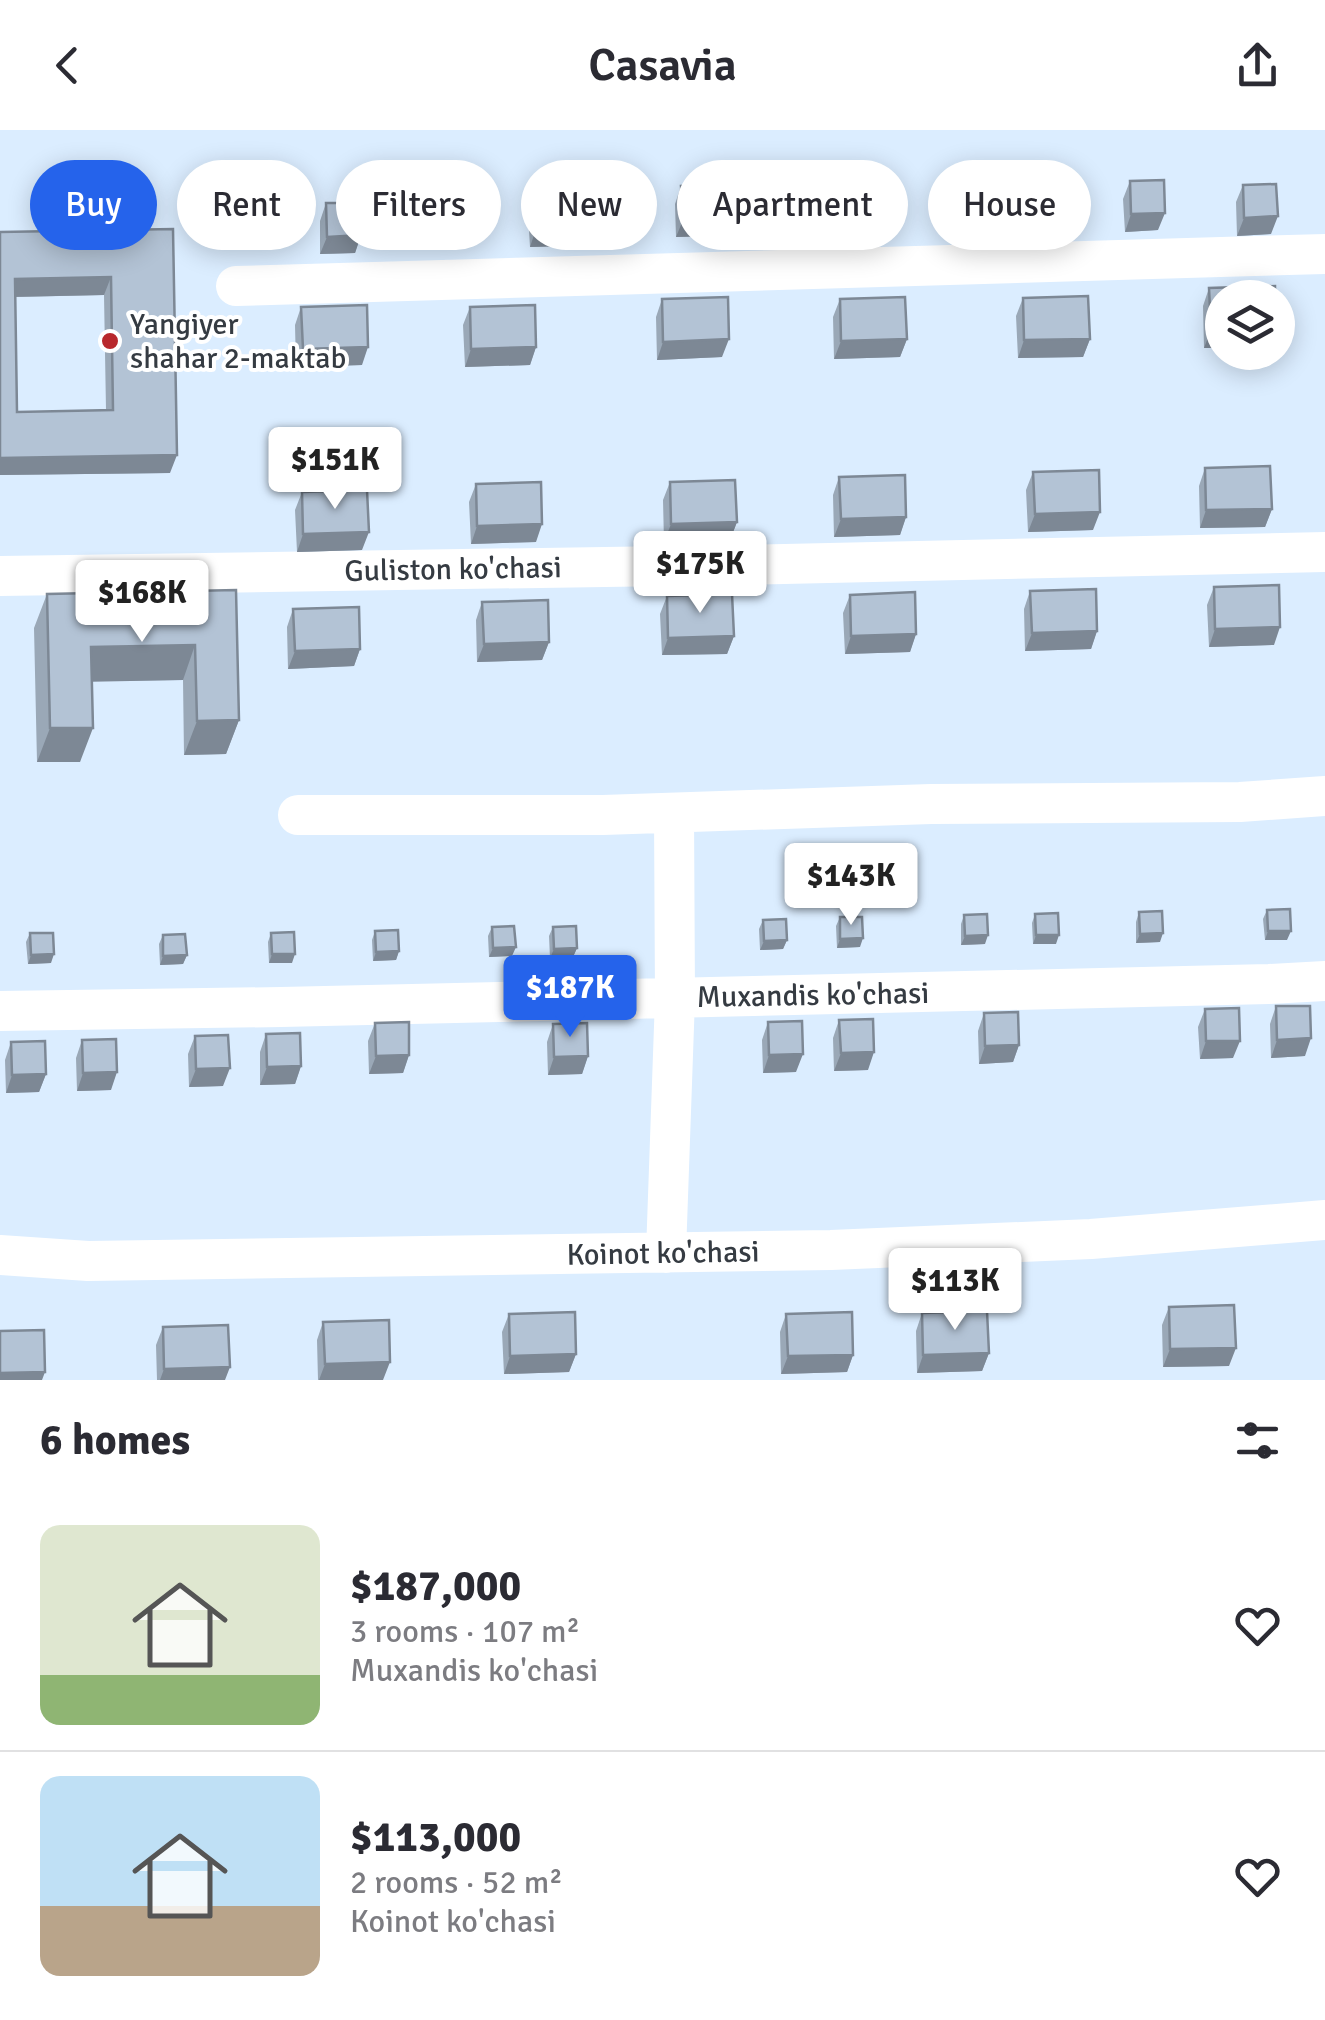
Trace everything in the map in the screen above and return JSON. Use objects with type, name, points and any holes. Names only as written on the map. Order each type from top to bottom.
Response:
[{"type":"street","points":[[236,286],[1325,254]]},
{"type":"street","name":"Guliston ko'chasi","points":[[0,576],[1325,552]]},
{"type":"street","points":[[298,815],[603,815],[932,804],[1240,802],[1325,796]]},
{"type":"street","points":[[666,1253],[675,998],[674,813]]},
{"type":"street","name":"Muxandis ko'chasi","points":[[0,1011],[1325,981]]},
{"type":"street","name":"Koinot ko'chasi","points":[[0,1255],[88,1260],[831,1250],[1091,1239],[1325,1220]]},
{"type":"building","points":[[1164,180],[1165,213],[1131,214],[1130,181]]},
{"type":"building","points":[[1276,184],[1278,216],[1244,218],[1243,185]]},
{"type":"building","points":[[326,203],[336,203],[336,236],[327,237]]},
{"type":"building","points":[[157,229],[173,229],[177,455],[0,458],[0,232],[30,231],[30,250],[157,250]],"holes":[[[111,277],[113,410],[17,412],[15,279]]]},
{"type":"building","points":[[1088,296],[1090,339],[1024,340],[1023,298]]},
{"type":"building","points":[[728,297],[729,339],[663,342],[662,299]]},
{"type":"building","points":[[905,297],[907,339],[841,341],[840,299]]},
{"type":"building","points":[[367,305],[368,347],[303,349],[301,307]]},
{"type":"building","points":[[535,305],[536,347],[471,349],[470,307]]},
{"type":"building","points":[[1270,466],[1272,509],[1206,510],[1205,468]]},
{"type":"building","points":[[1099,470],[1100,512],[1035,514],[1033,472]]},
{"type":"building","points":[[905,475],[906,517],[841,519],[839,477]]},
{"type":"building","points":[[735,480],[737,522],[671,524],[670,482]]},
{"type":"building","points":[[541,482],[542,524],[477,526],[476,484]]},
{"type":"building","points":[[367,490],[369,532],[303,534],[302,492]]},
{"type":"building","points":[[1279,585],[1280,627],[1215,629],[1214,587]]},
{"type":"building","points":[[1096,589],[1097,631],[1032,633],[1030,591]]},
{"type":"building","points":[[236,590],[239,720],[197,721],[195,645],[91,647],[93,728],[50,728],[47,594]]},
{"type":"building","points":[[915,592],[916,634],[851,636],[850,595]]},
{"type":"building","points":[[732,594],[734,636],[668,638],[667,596]]},
{"type":"building","points":[[548,600],[549,642],[484,644],[482,602]]},
{"type":"building","points":[[359,607],[360,649],[295,651],[293,609]]},
{"type":"building","points":[[1290,909],[1291,931],[1268,931],[1267,910]]},
{"type":"building","points":[[1162,911],[1163,933],[1140,934],[1139,912]]},
{"type":"building","points":[[1058,913],[1059,935],[1036,935],[1035,914]]},
{"type":"building","points":[[987,914],[988,935],[965,936],[964,915]]},
{"type":"building","points":[[840,917],[862,917],[863,938],[840,939]]},
{"type":"building","points":[[786,919],[787,940],[764,941],[763,920]]},
{"type":"building","points":[[514,926],[516,947],[493,948],[492,927]]},
{"type":"building","points":[[576,926],[577,948],[554,949],[553,927]]},
{"type":"building","points":[[398,930],[399,951],[376,952],[375,931]]},
{"type":"building","points":[[294,932],[295,954],[272,954],[271,933]]},
{"type":"building","points":[[30,933],[53,933],[54,954],[31,955]]},
{"type":"building","points":[[185,934],[187,955],[163,956],[163,935]]},
{"type":"building","points":[[1276,1006],[1310,1006],[1311,1038],[1277,1040]]},
{"type":"building","points":[[1239,1008],[1240,1041],[1206,1041],[1205,1009]]},
{"type":"building","points":[[1018,1012],[1019,1045],[985,1046],[984,1013]]},
{"type":"building","points":[[873,1019],[874,1052],[841,1053],[839,1020]]},
{"type":"building","points":[[802,1021],[803,1054],[769,1055],[768,1022]]},
{"type":"building","points":[[409,1022],[409,1055],[376,1056],[375,1023]]},
{"type":"building","points":[[587,1023],[588,1056],[554,1057],[553,1024]]},
{"type":"building","points":[[300,1033],[301,1066],[267,1067],[266,1034]]},
{"type":"building","points":[[228,1035],[230,1068],[196,1069],[195,1036]]},
{"type":"building","points":[[116,1039],[117,1072],[83,1073],[82,1040]]},
{"type":"building","points":[[45,1041],[46,1074],[12,1075],[11,1042]]},
{"type":"building","points":[[1234,1305],[1236,1348],[1170,1349],[1169,1307]]},
{"type":"building","points":[[987,1311],[989,1353],[923,1355],[922,1313]]},
{"type":"building","points":[[575,1312],[576,1354],[510,1356],[509,1314]]},
{"type":"building","points":[[852,1312],[853,1355],[788,1356],[786,1314]]},
{"type":"building","points":[[389,1320],[390,1362],[325,1364],[323,1322]]},
{"type":"building","points":[[228,1325],[230,1367],[164,1369],[163,1327]]},
{"type":"building","points":[[44,1330],[45,1372],[0,1373],[0,1331]]},
{"type":"place","name":"Yangiyer shahar 2-maktab","points":[[110,341]]}]
